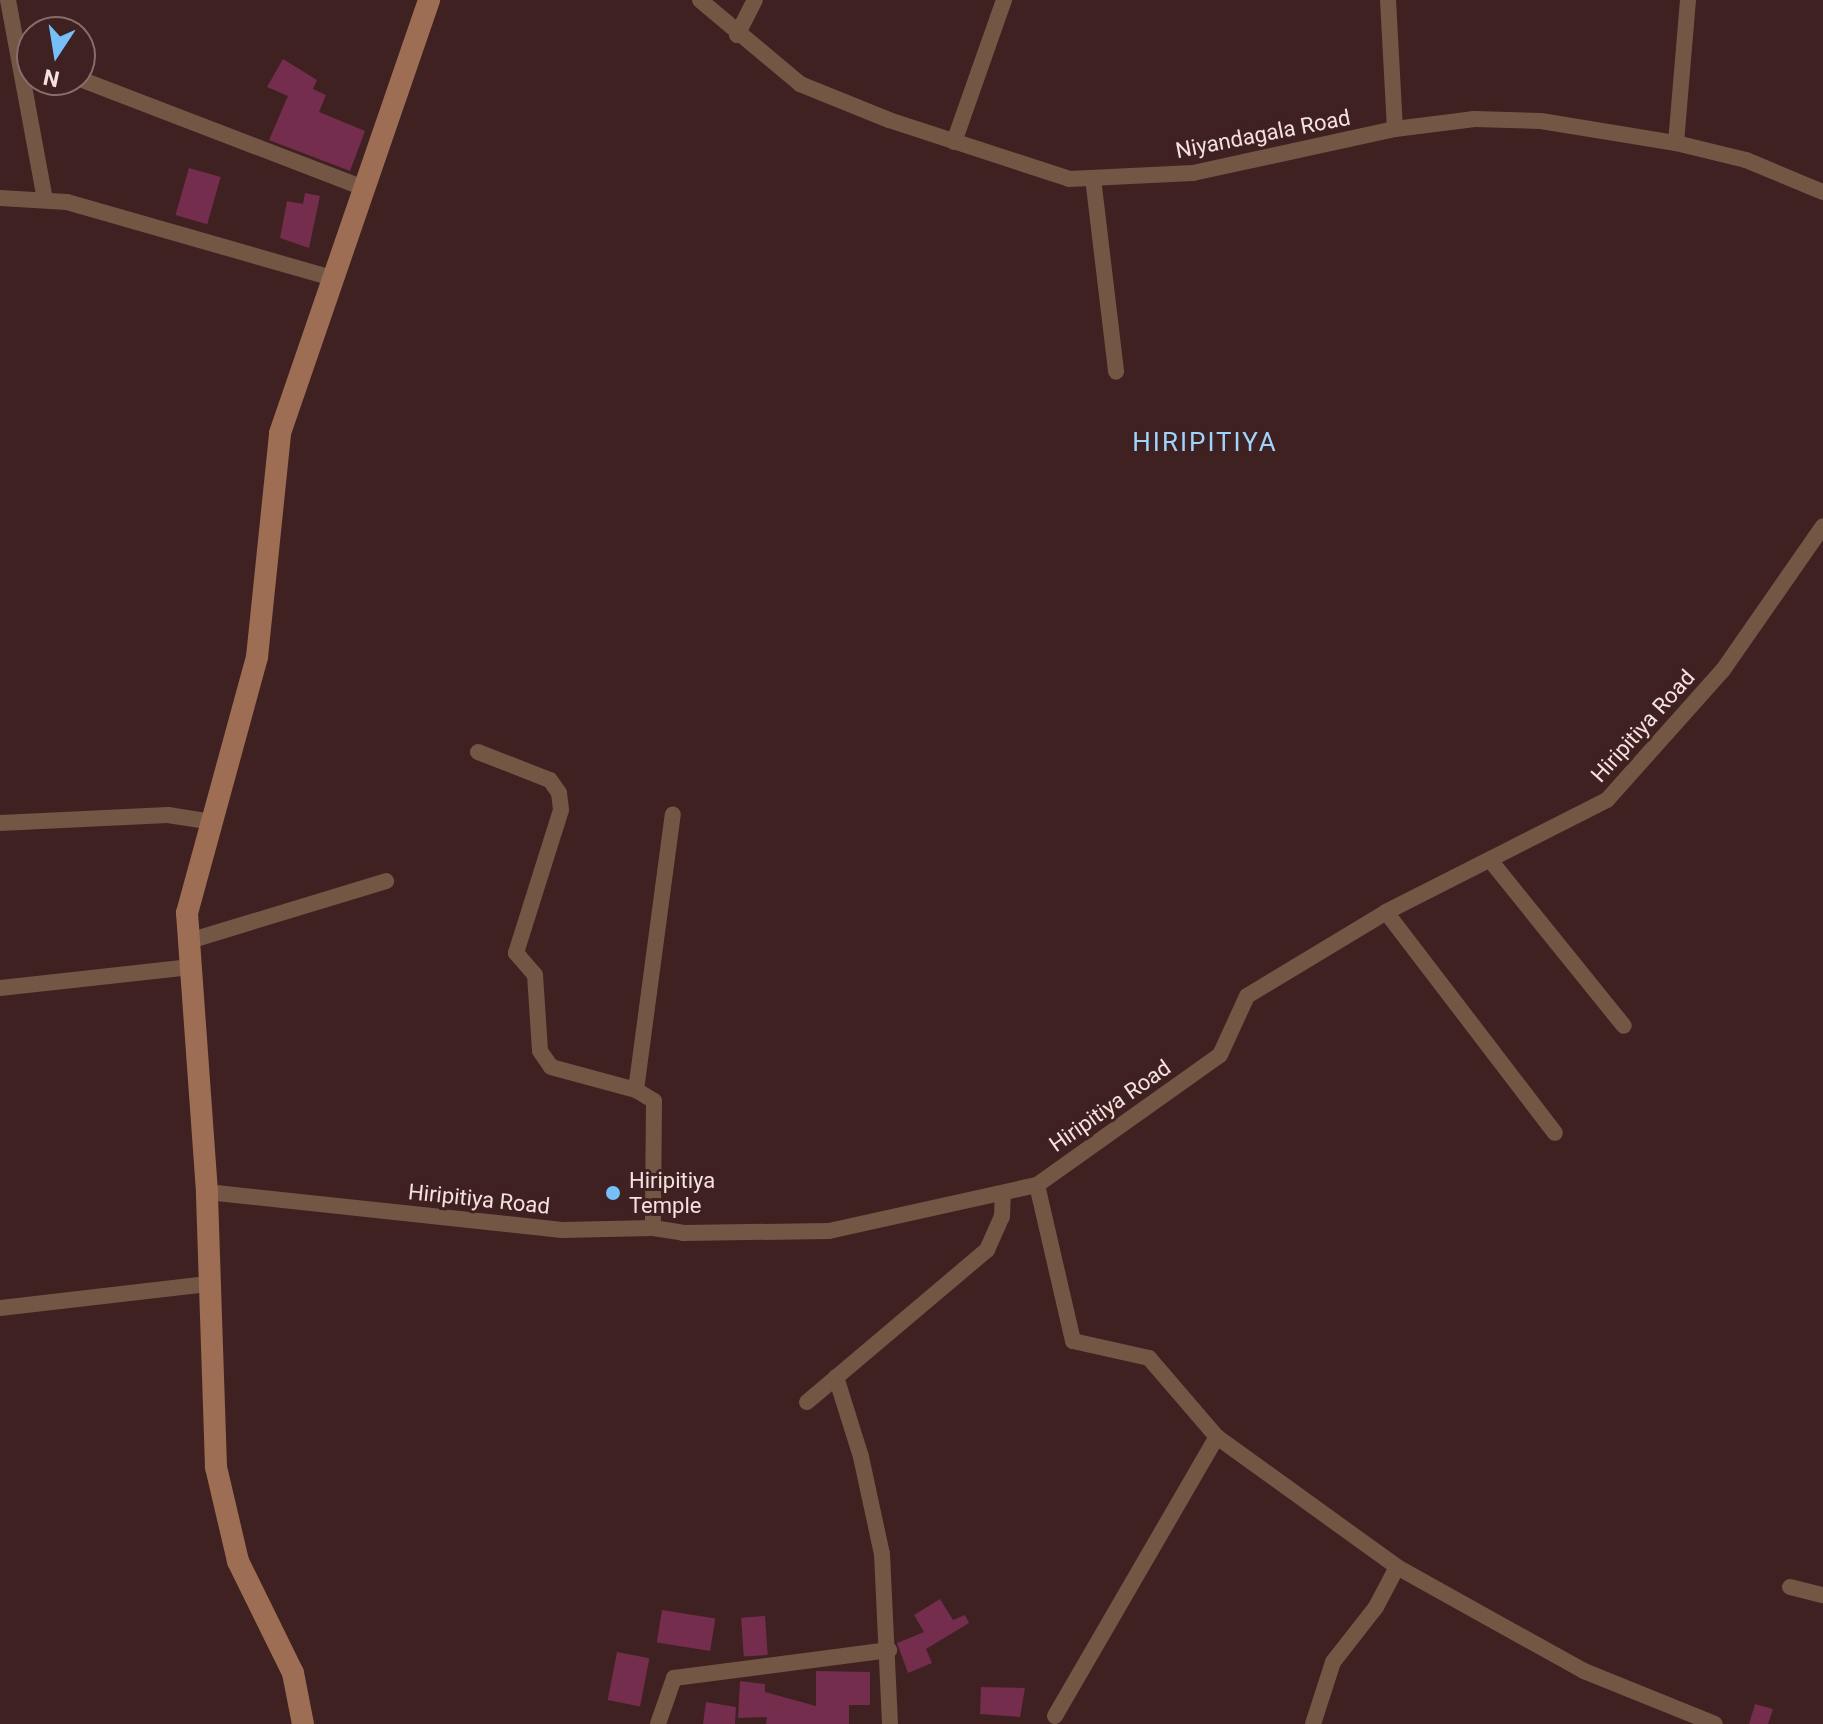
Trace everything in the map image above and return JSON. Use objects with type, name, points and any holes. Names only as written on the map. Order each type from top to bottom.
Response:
[{"type":"street","points":[[8,0],[45,200]]},
{"type":"street","points":[[303,1724],[293,1673],[238,1561],[216,1467],[207,1192],[187,913],[257,657],[280,433],[429,0]]},
{"type":"street","name":"Niyandagala Road","points":[[700,0],[737,35],[800,84],[954,142],[1069,179],[1193,173],[1395,129],[1474,119],[1541,121],[1676,143],[1746,160],[1823,192]]},
{"type":"street","points":[[737,35],[755,0]]},
{"type":"street","points":[[954,142],[1004,0]]},
{"type":"street","points":[[1388,0],[1395,129]]},
{"type":"street","points":[[1676,143],[1688,0]]},
{"type":"street","points":[[96,85],[364,188]]},
{"type":"street","points":[[1093,178],[1116,372]]},
{"type":"street","points":[[0,198],[67,202],[335,279]]},
{"type":"street","name":"Hiripitiya Road","points":[[207,1192],[562,1230],[653,1228],[683,1233],[829,1231],[1037,1185],[1220,1055],[1247,996],[1386,912],[1607,800],[1723,670],[1823,526]]},
{"type":"street","points":[[478,752],[550,780],[559,793],[561,810],[516,953],[535,975],[540,1051],[551,1067],[636,1090],[654,1101],[653,1228]]},
{"type":"street","points":[[636,1090],[673,814]]},
{"type":"street","points":[[0,823],[168,815],[213,822]]},
{"type":"street","points":[[1490,860],[1624,1026]]},
{"type":"street","points":[[189,941],[386,881]]},
{"type":"street","points":[[1386,912],[1555,1133]]},
{"type":"street","points":[[0,988],[191,967]]},
{"type":"street","points":[[1037,1185],[1073,1341],[1149,1358],[1217,1437],[1397,1567],[1584,1671],[1715,1724]]},
{"type":"street","points":[[807,1402],[987,1250],[1002,1217],[1003,1193]]},
{"type":"street","points":[[0,1308],[208,1284]]},
{"type":"street","points":[[836,1377],[861,1457],[882,1554],[889,1650],[890,1724]]},
{"type":"street","points":[[1055,1716],[1217,1437]]},
{"type":"street","points":[[1313,1724],[1333,1662],[1376,1607],[1397,1567]]},
{"type":"street","points":[[1790,1587],[1823,1595]]},
{"type":"street","points":[[658,1724],[674,1678],[889,1650]]},
{"type":"building","points":[[283,59],[317,80],[313,89],[326,95],[319,112],[365,131],[350,171],[269,140],[288,96],[267,87]]},
{"type":"building","points":[[189,168],[221,177],[207,224],[175,215]]},
{"type":"building","points":[[305,193],[320,196],[309,248],[280,238],[287,201],[303,204]]},
{"type":"building","points":[[940,1599],[953,1620],[965,1615],[969,1623],[926,1649],[932,1663],[908,1673],[897,1643],[924,1632],[914,1615]]},
{"type":"building","points":[[662,1610],[715,1618],[710,1651],[657,1643]]},
{"type":"building","points":[[765,1616],[768,1655],[744,1657],[741,1618]]},
{"type":"building","points":[[617,1652],[649,1658],[640,1706],[608,1700]]},
{"type":"building","points":[[816,1671],[870,1672],[870,1705],[849,1705],[849,1724],[766,1724],[767,1717],[738,1718],[740,1681],[765,1684],[765,1692],[816,1706]]},
{"type":"building","points":[[981,1687],[1025,1688],[1020,1717],[980,1714]]},
{"type":"building","points":[[706,1702],[736,1707],[735,1724],[703,1724]]},
{"type":"building","points":[[1755,1704],[1773,1709],[1768,1724],[1749,1724]]},
{"type":"place","name":"Hiripitiya Temple","points":[[613,1193]]},
{"type":"district","name":"HIRIPITIYA","points":[[1205,443]]}]
